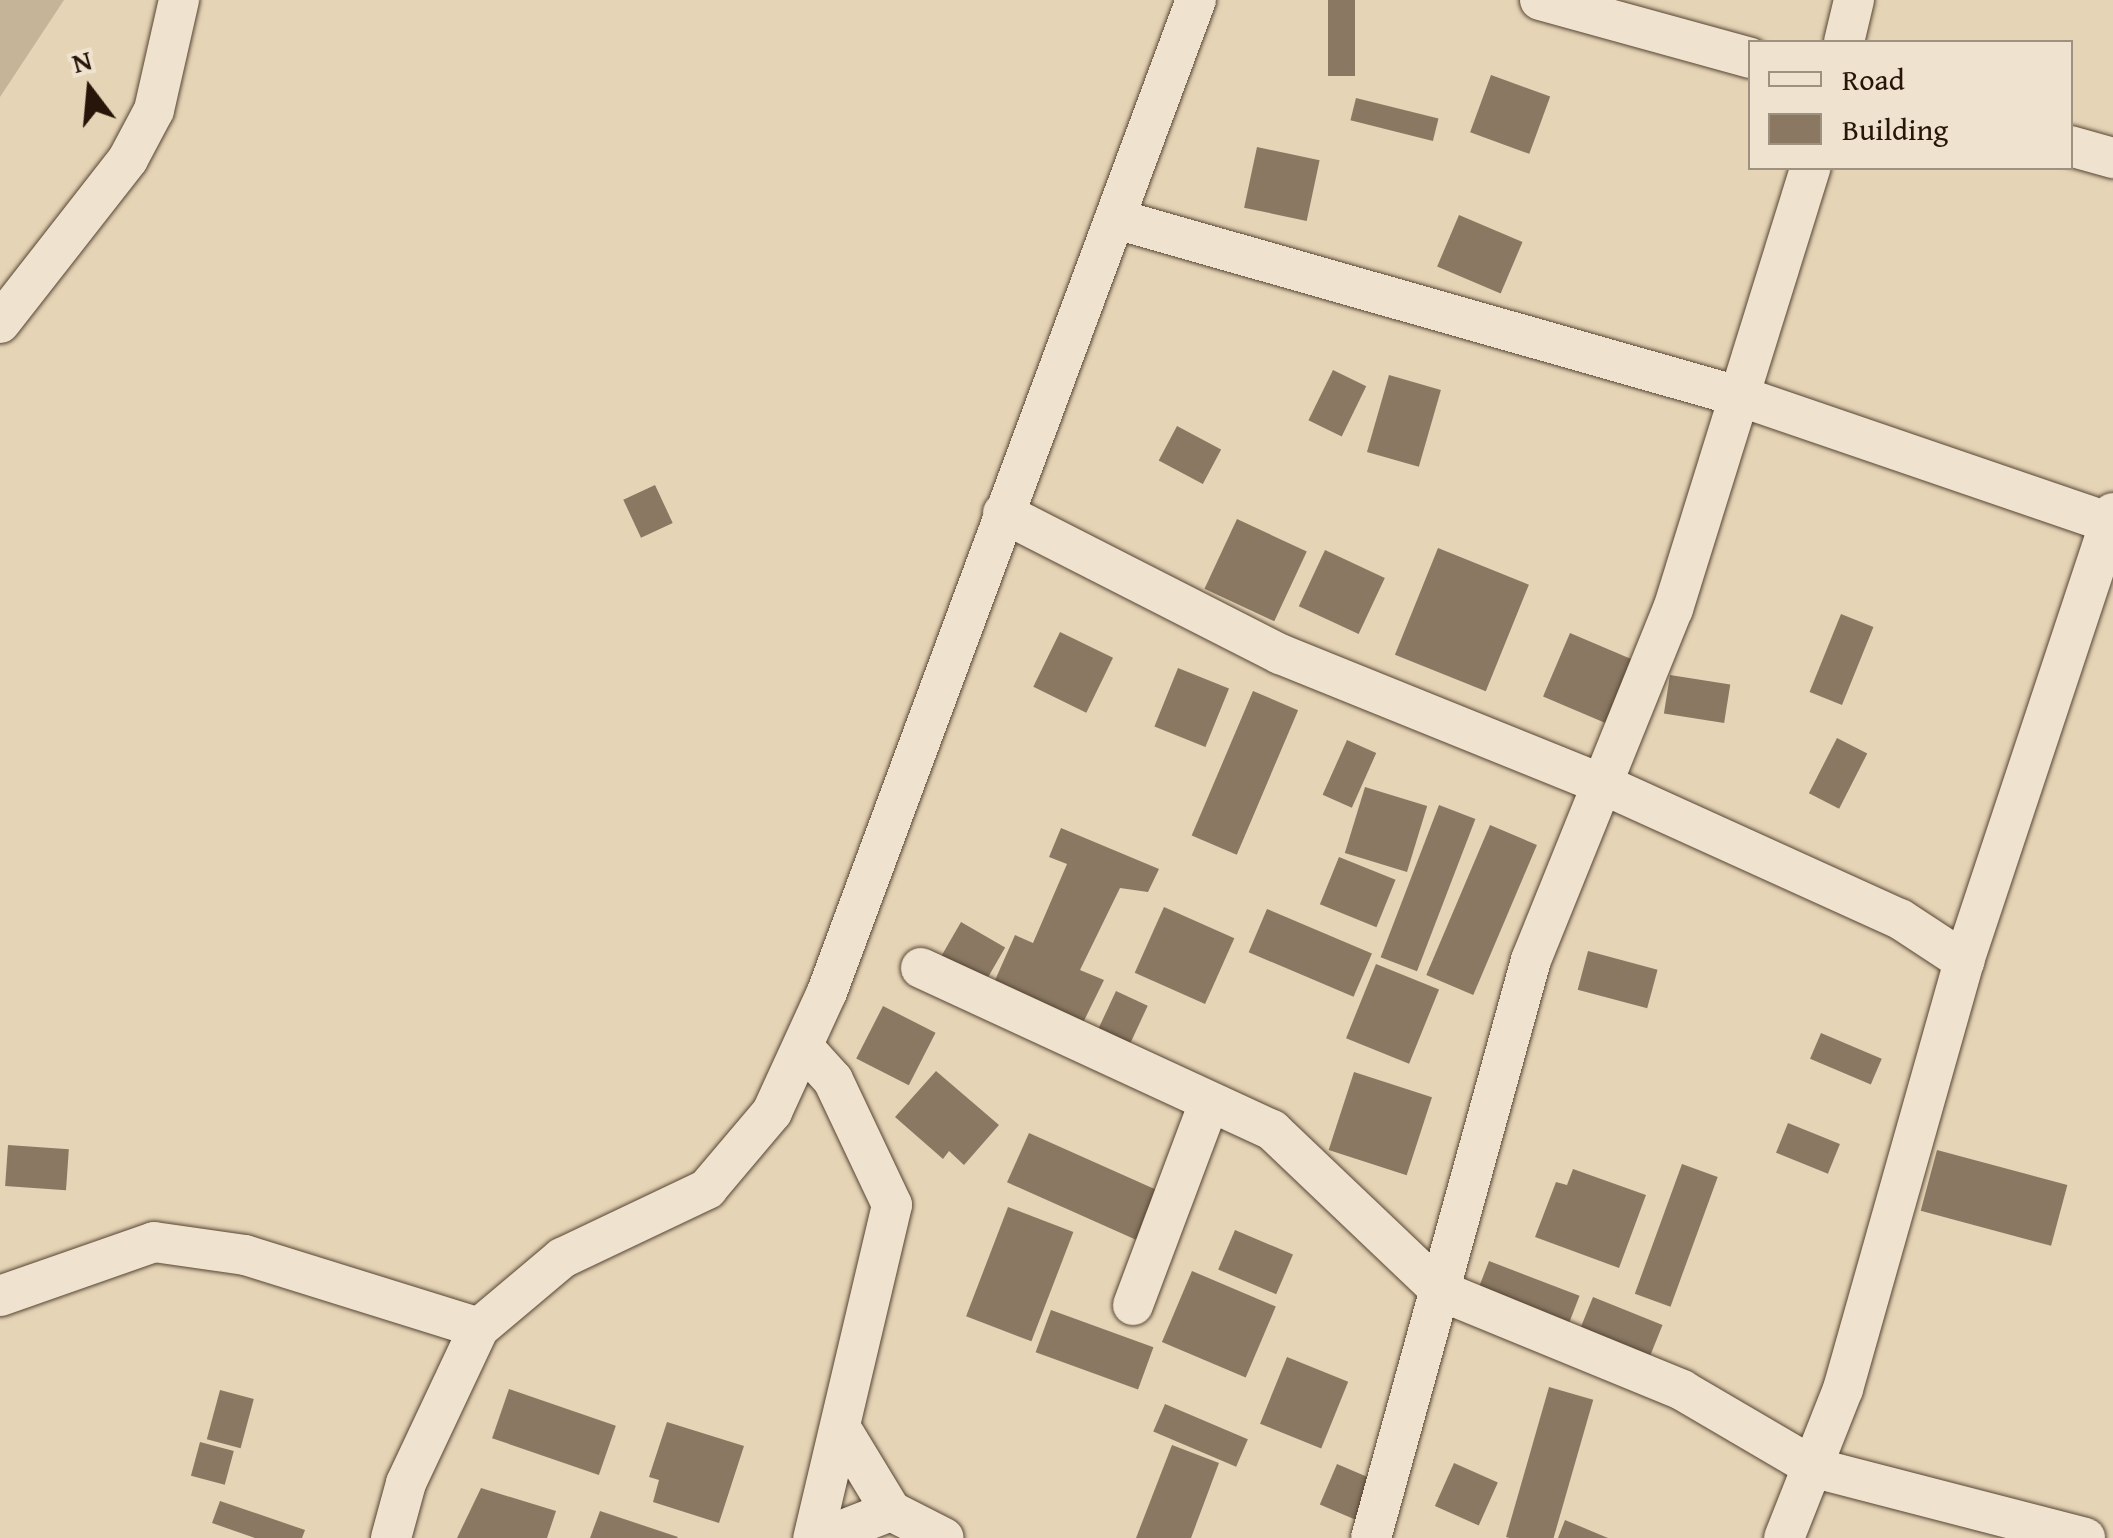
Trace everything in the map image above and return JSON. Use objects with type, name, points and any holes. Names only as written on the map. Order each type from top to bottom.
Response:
[{"type":"street","points":[[0,323],[128,159],[154,110],[178,0]]},
{"type":"street","points":[[391,1538],[406,1483],[479,1328],[562,1258],[707,1189],[772,1112],[804,1048],[1196,0]]},
{"type":"street","points":[[1540,0],[1748,57]]},
{"type":"street","points":[[1844,40],[1854,0]]},
{"type":"street","points":[[2073,147],[2113,158]]},
{"type":"street","points":[[1371,1538],[1531,960],[1602,784],[1744,398],[1809,170]]},
{"type":"street","points":[[1116,219],[1744,398],[2112,520],[1964,960],[1815,1468],[1784,1538]]},
{"type":"street","points":[[1003,513],[1280,654],[1602,784],[1900,919],[1964,960]]},
{"type":"street","points":[[921,968],[1272,1130],[1323,1170],[1441,1291],[1682,1390],[1815,1468],[2085,1538]]},
{"type":"street","points":[[804,1048],[832,1080],[892,1205],[845,1435],[813,1538]]},
{"type":"street","points":[[1133,1304],[1209,1103]]},
{"type":"street","points":[[0,1296],[154,1242],[245,1254],[479,1328]]},
{"type":"street","points":[[845,1435],[891,1511],[944,1538]]},
{"type":"street","points":[[822,1538],[891,1511]]},
{"type":"shaded area","points":[[0,0],[64,0],[0,97]]},
{"type":"building","points":[[1328,0],[1355,0],[1355,76],[1328,76]]},
{"type":"building","points":[[1491,75],[1550,97],[1529,154],[1470,132]]},
{"type":"building","points":[[1356,98],[1438,119],[1433,141],[1350,120]]},
{"type":"building","points":[[1257,147],[1320,160],[1307,221],[1244,208]]},
{"type":"building","points":[[1459,215],[1523,242],[1501,294],[1437,267]]},
{"type":"building","points":[[1333,370],[1366,386],[1342,437],[1308,420]]},
{"type":"building","points":[[1389,375],[1441,390],[1419,467],[1367,452]]},
{"type":"building","points":[[1177,426],[1221,449],[1203,484],[1159,460]]},
{"type":"building","points":[[655,485],[673,523],[641,538],[623,500]]},
{"type":"building","points":[[1237,519],[1307,552],[1274,621],[1204,589]]},
{"type":"building","points":[[1438,548],[1529,585],[1486,691],[1395,655]]},
{"type":"building","points":[[1325,550],[1385,578],[1359,634],[1299,606]]},
{"type":"building","points":[[1841,614],[1873,627],[1842,705],[1810,692]]},
{"type":"building","points":[[1060,632],[1113,658],[1086,713],[1033,687]]},
{"type":"building","points":[[1570,633],[1634,660],[1607,723],[1543,697]]},
{"type":"building","points":[[1178,668],[1229,689],[1205,747],[1154,726]]},
{"type":"building","points":[[1670,675],[1730,685],[1724,723],[1664,714]]},
{"type":"building","points":[[1253,691],[1298,710],[1237,855],[1192,836]]},
{"type":"building","points":[[1837,738],[1867,753],[1839,809],[1809,793]]},
{"type":"building","points":[[1347,740],[1376,753],[1352,808],[1323,795]]},
{"type":"building","points":[[1365,787],[1427,806],[1407,872],[1345,853]]},
{"type":"building","points":[[1439,805],[1475,819],[1417,971],[1381,957]]},
{"type":"building","points":[[1490,825],[1537,845],[1473,995],[1426,975]]},
{"type":"building","points":[[1061,828],[1159,869],[1148,892],[1120,888],[1080,970],[1104,980],[1079,1031],[992,987],[1015,935],[1033,943],[1067,864],[1049,857]]},
{"type":"building","points":[[1339,857],[1396,880],[1376,927],[1320,904]]},
{"type":"building","points":[[1164,907],[1234,938],[1205,1004],[1135,973]]},
{"type":"building","points":[[1267,909],[1372,954],[1354,997],[1249,952]]},
{"type":"building","points":[[961,922],[1005,948],[983,986],[938,961]]},
{"type":"building","points":[[1588,951],[1658,970],[1647,1008],[1578,990]]},
{"type":"building","points":[[1376,964],[1439,989],[1409,1064],[1346,1038]]},
{"type":"building","points":[[1116,991],[1148,1006],[1124,1056],[1093,1041]]},
{"type":"building","points":[[883,1006],[936,1033],[909,1085],[856,1059]]},
{"type":"building","points":[[1821,1033],[1882,1059],[1871,1085],[1810,1059]]},
{"type":"building","points":[[936,1071],[999,1125],[964,1165],[949,1151],[943,1159],[895,1117]]},
{"type":"building","points":[[1354,1072],[1432,1097],[1407,1175],[1329,1150]]},
{"type":"building","points":[[1788,1123],[1840,1144],[1828,1174],[1776,1153]]},
{"type":"building","points":[[1029,1133],[1162,1192],[1140,1242],[1007,1182]]},
{"type":"building","points":[[8,1145],[69,1149],[66,1190],[5,1186]]},
{"type":"building","points":[[1937,1150],[2067,1185],[2051,1246],[1921,1211]]},
{"type":"building","points":[[1682,1164],[1718,1177],[1671,1307],[1635,1294]]},
{"type":"building","points":[[1573,1169],[1646,1195],[1619,1268],[1535,1237],[1556,1182],[1567,1185]]},
{"type":"building","points":[[1008,1207],[1073,1232],[1031,1341],[966,1316]]},
{"type":"building","points":[[1235,1230],[1293,1255],[1276,1294],[1218,1270]]},
{"type":"building","points":[[1489,1261],[1580,1296],[1569,1323],[1479,1288]]},
{"type":"building","points":[[1192,1271],[1276,1307],[1246,1377],[1162,1342]]},
{"type":"building","points":[[1593,1297],[1663,1325],[1649,1358],[1580,1329]]},
{"type":"building","points":[[1051,1310],[1153,1347],[1138,1390],[1036,1352]]},
{"type":"building","points":[[1287,1357],[1348,1382],[1321,1448],[1260,1424]]},
{"type":"building","points":[[1549,1387],[1593,1400],[1554,1538],[1506,1537]]},
{"type":"building","points":[[509,1389],[616,1426],[599,1475],[492,1438]]},
{"type":"building","points":[[220,1390],[254,1399],[241,1448],[207,1439]]},
{"type":"building","points":[[1165,1404],[1248,1439],[1236,1467],[1153,1432]]},
{"type":"building","points":[[667,1422],[744,1446],[719,1523],[653,1502],[659,1480],[649,1477]]},
{"type":"building","points":[[200,1442],[234,1451],[225,1485],[191,1476]]},
{"type":"building","points":[[1172,1445],[1219,1463],[1191,1538],[1136,1538]]},
{"type":"building","points":[[1454,1463],[1498,1483],[1479,1525],[1435,1506]]},
{"type":"building","points":[[1337,1464],[1378,1481],[1360,1522],[1320,1505]]},
{"type":"building","points":[[481,1488],[556,1511],[547,1538],[457,1538]]},
{"type":"building","points":[[220,1501],[305,1530],[302,1538],[255,1538],[212,1523]]},
{"type":"building","points":[[600,1511],[678,1537],[590,1538]]},
{"type":"building","points":[[1565,1520],[1608,1538],[1558,1538]]}]
